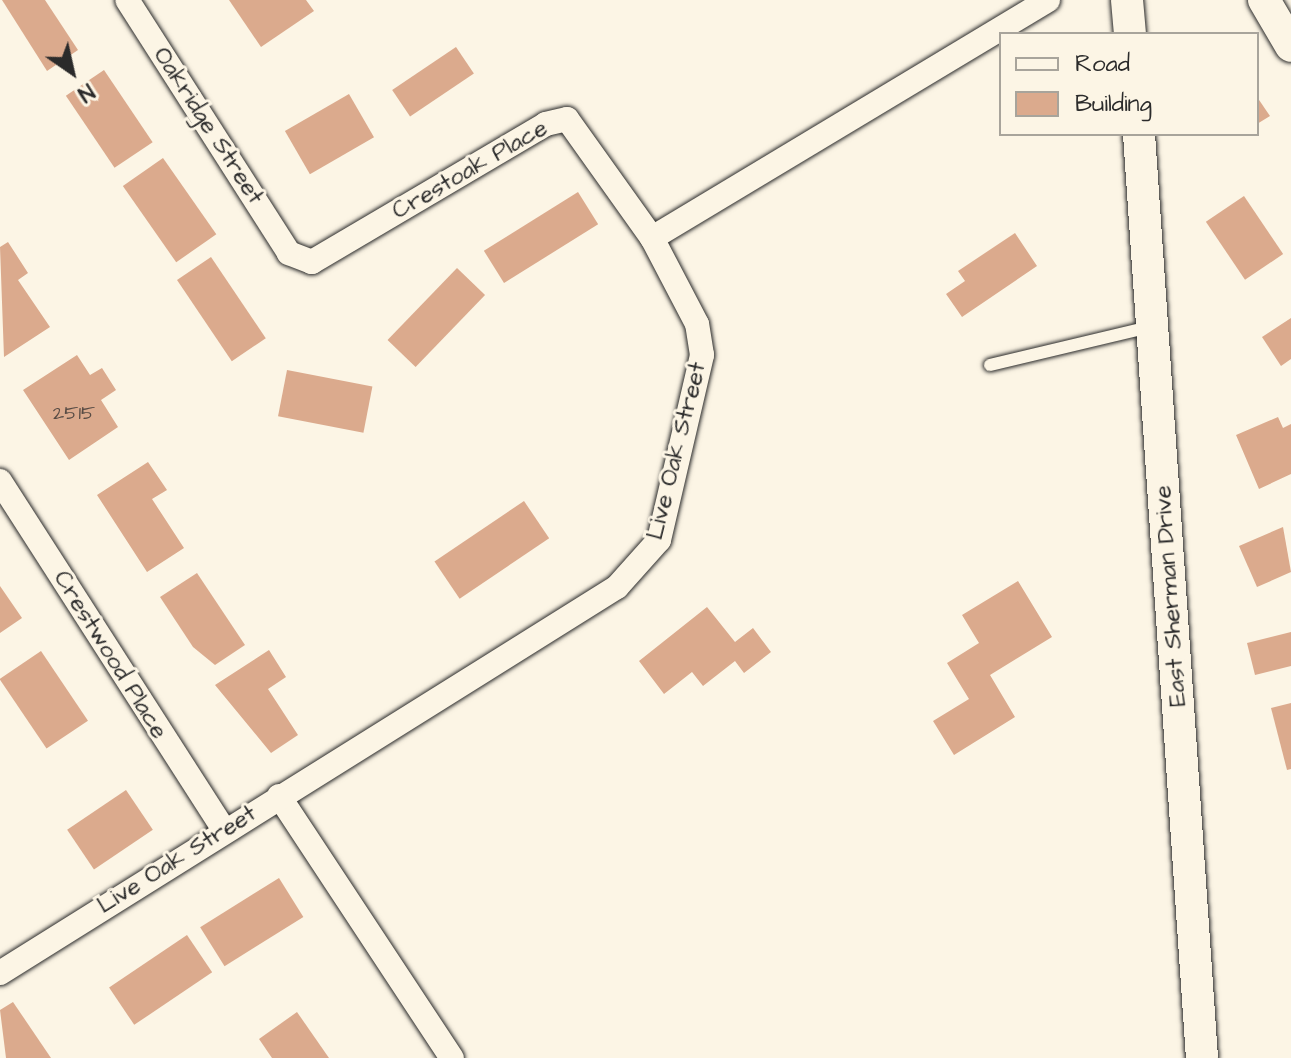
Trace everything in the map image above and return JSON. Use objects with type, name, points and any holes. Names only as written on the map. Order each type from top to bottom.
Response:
[{"type":"main road","points":[[1127,0],[1130,32]]},
{"type":"main road","points":[[1264,0],[1291,46]]},
{"type":"main road","name":"East Sherman Drive","points":[[1139,136],[1202,1058]]},
{"type":"street","name":"Oakridge Street","points":[[127,0],[289,253]]},
{"type":"street","points":[[652,238],[1048,0]]},
{"type":"street","name":"Crestoak Place","points":[[289,253],[312,262],[546,124],[567,119],[652,238]]},
{"type":"street","name":"Live Oak Street","points":[[0,973],[223,829],[617,587],[659,540],[702,355],[697,324],[652,238]]},
{"type":"street","name":"Crestwood Place","points":[[0,481],[223,829]]},
{"type":"street","points":[[279,796],[452,1058]]},
{"type":"lane","points":[[990,365],[1153,326]]},
{"type":"building","points":[[2,0],[45,0],[78,50],[47,71]]},
{"type":"building","points":[[229,0],[306,0],[314,11],[261,47]]},
{"type":"building","points":[[456,47],[474,74],[410,117],[392,90]]},
{"type":"building","points":[[104,70],[153,142],[115,168],[66,96]]},
{"type":"building","points":[[349,94],[374,137],[310,174],[285,131]]},
{"type":"building","points":[[1259,100],[1270,116],[1259,123]]},
{"type":"building","points":[[163,158],[216,234],[176,262],[123,186]]},
{"type":"building","points":[[578,192],[598,224],[504,283],[484,251]]},
{"type":"building","points":[[1244,196],[1283,254],[1245,280],[1206,222]]},
{"type":"building","points":[[1015,233],[1037,266],[962,317],[946,294],[965,281],[958,271]]},
{"type":"building","points":[[8,242],[28,273],[18,280],[50,327],[4,357],[0,247]]},
{"type":"building","points":[[211,257],[266,338],[232,361],[177,280]]},
{"type":"building","points":[[457,268],[485,295],[416,367],[388,340]]},
{"type":"building","points":[[1291,318],[1291,359],[1281,366],[1262,337]]},
{"type":"building","points":[[77,355],[90,375],[102,368],[116,390],[101,400],[118,427],[69,460],[23,390]]},
{"type":"building","points":[[287,370],[372,387],[363,433],[278,416]]},
{"type":"building","points":[[1278,417],[1283,428],[1291,424],[1291,474],[1259,489],[1236,435]]},
{"type":"building","points":[[148,462],[167,490],[152,499],[184,548],[147,572],[97,495]]},
{"type":"building","points":[[524,501],[549,538],[460,599],[434,561]]},
{"type":"building","points":[[1283,527],[1291,572],[1257,587],[1239,546]]},
{"type":"building","points":[[197,573],[245,645],[215,665],[193,647],[160,597]]},
{"type":"building","points":[[1018,581],[1052,637],[990,675],[1015,717],[954,755],[933,721],[969,699],[947,663],[979,643],[962,615]]},
{"type":"building","points":[[0,586],[22,618],[0,633]]},
{"type":"building","points":[[707,607],[735,642],[753,628],[771,652],[744,673],[735,661],[703,686],[692,672],[664,694],[639,661]]},
{"type":"building","points":[[1291,632],[1291,666],[1255,675],[1247,643]]},
{"type":"building","points":[[269,650],[286,677],[268,689],[298,735],[271,753],[215,685]]},
{"type":"building","points":[[41,651],[88,721],[47,749],[0,680]]},
{"type":"building","points":[[1291,703],[1291,769],[1287,770],[1271,708]]},
{"type":"building","points":[[126,790],[153,830],[94,869],[67,830]]},
{"type":"building","points":[[279,878],[303,917],[225,966],[200,927]]},
{"type":"building","points":[[187,935],[212,972],[134,1025],[109,988]]},
{"type":"building","points":[[13,1002],[51,1058],[6,1058],[0,1010]]},
{"type":"building","points":[[297,1012],[329,1058],[272,1058],[259,1039]]}]
